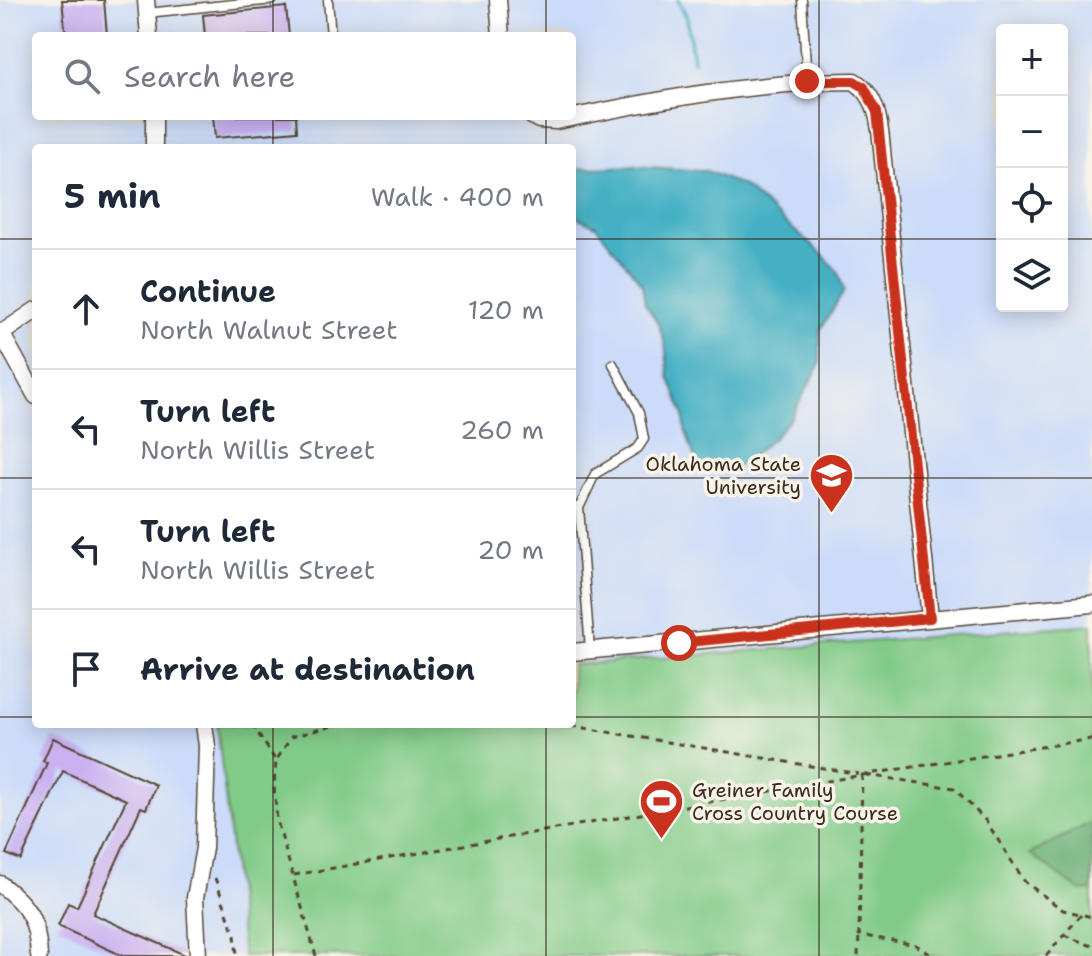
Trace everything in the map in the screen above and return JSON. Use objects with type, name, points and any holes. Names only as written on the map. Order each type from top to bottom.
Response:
[{"type":"street","points":[[498,0],[501,32]]},
{"type":"street","points":[[147,6],[149,32]]},
{"type":"street","points":[[576,117],[672,97],[807,81],[854,81],[864,87],[877,112],[930,618]]},
{"type":"street","points":[[154,120],[154,144]]},
{"type":"street","points":[[539,120],[561,120]]},
{"type":"street","points":[[32,313],[1,332],[32,389]]},
{"type":"street","points":[[576,652],[1092,604]]},
{"type":"street","points":[[198,956],[195,898],[204,848],[207,746],[205,728]]},
{"type":"street","points":[[0,884],[20,900],[34,921],[39,956]]},
{"type":"lane","points":[[147,6],[273,0]]},
{"type":"lane","points":[[328,0],[331,32]]},
{"type":"lane","points":[[802,0],[807,81]]},
{"type":"lane","points":[[590,651],[576,507],[595,474],[638,448],[644,439],[639,413],[613,364]]},
{"type":"path","points":[[576,727],[954,788],[986,821],[1025,882],[1063,910],[1092,917]]},
{"type":"path","points":[[255,728],[276,761]]},
{"type":"path","points":[[316,956],[277,821],[274,786],[276,761],[291,737],[325,728]]},
{"type":"path","points":[[294,875],[862,775],[1092,739]]},
{"type":"path","points":[[858,956],[862,775]]},
{"type":"path","points":[[214,877],[235,935],[237,956]]},
{"type":"path","points":[[1046,956],[1081,915]]},
{"type":"path","points":[[859,935],[916,945],[933,956]]},
{"type":"path","points":[[1064,935],[1092,946]]},
{"type":"shaded area","name":"Oklahoma State University","points":[[0,0],[1092,0],[1092,956],[0,956]]},
{"type":"green space","name":"Greiner Family Cross Country Course","points":[[1092,624],[1092,956],[243,956],[217,728],[576,728],[576,665]]},
{"type":"green space","points":[[1092,822],[1092,890],[1081,891],[1030,854]]},
{"type":"water","points":[[633,166],[707,171],[743,186],[823,255],[838,272],[844,291],[820,331],[820,364],[791,418],[743,463],[724,473],[704,470],[696,461],[685,429],[684,415],[669,377],[665,344],[658,323],[645,303],[642,284],[596,226],[576,217],[576,169]]},
{"type":"building","points":[[62,0],[104,0],[107,32],[66,32]]},
{"type":"building","points":[[286,7],[289,32],[205,32],[203,15]]},
{"type":"building","points":[[213,120],[296,120],[297,131],[215,138]]},
{"type":"building","points":[[53,738],[156,785],[146,809],[141,807],[93,914],[187,956],[123,956],[58,926],[68,903],[77,907],[126,800],[63,771],[21,860],[6,854],[47,763],[43,761]]},
{"type":"waterway","points":[[678,0],[687,17],[693,61]]},
{"type":"place","name":"Oklahoma State University","points":[[832,515]]},
{"type":"place","name":"Greiner Family Cross Country Course","points":[[661,840]]},
{"type":"route","points":[[679,643],[930,618],[877,112],[864,87],[854,81],[807,81]]}]
